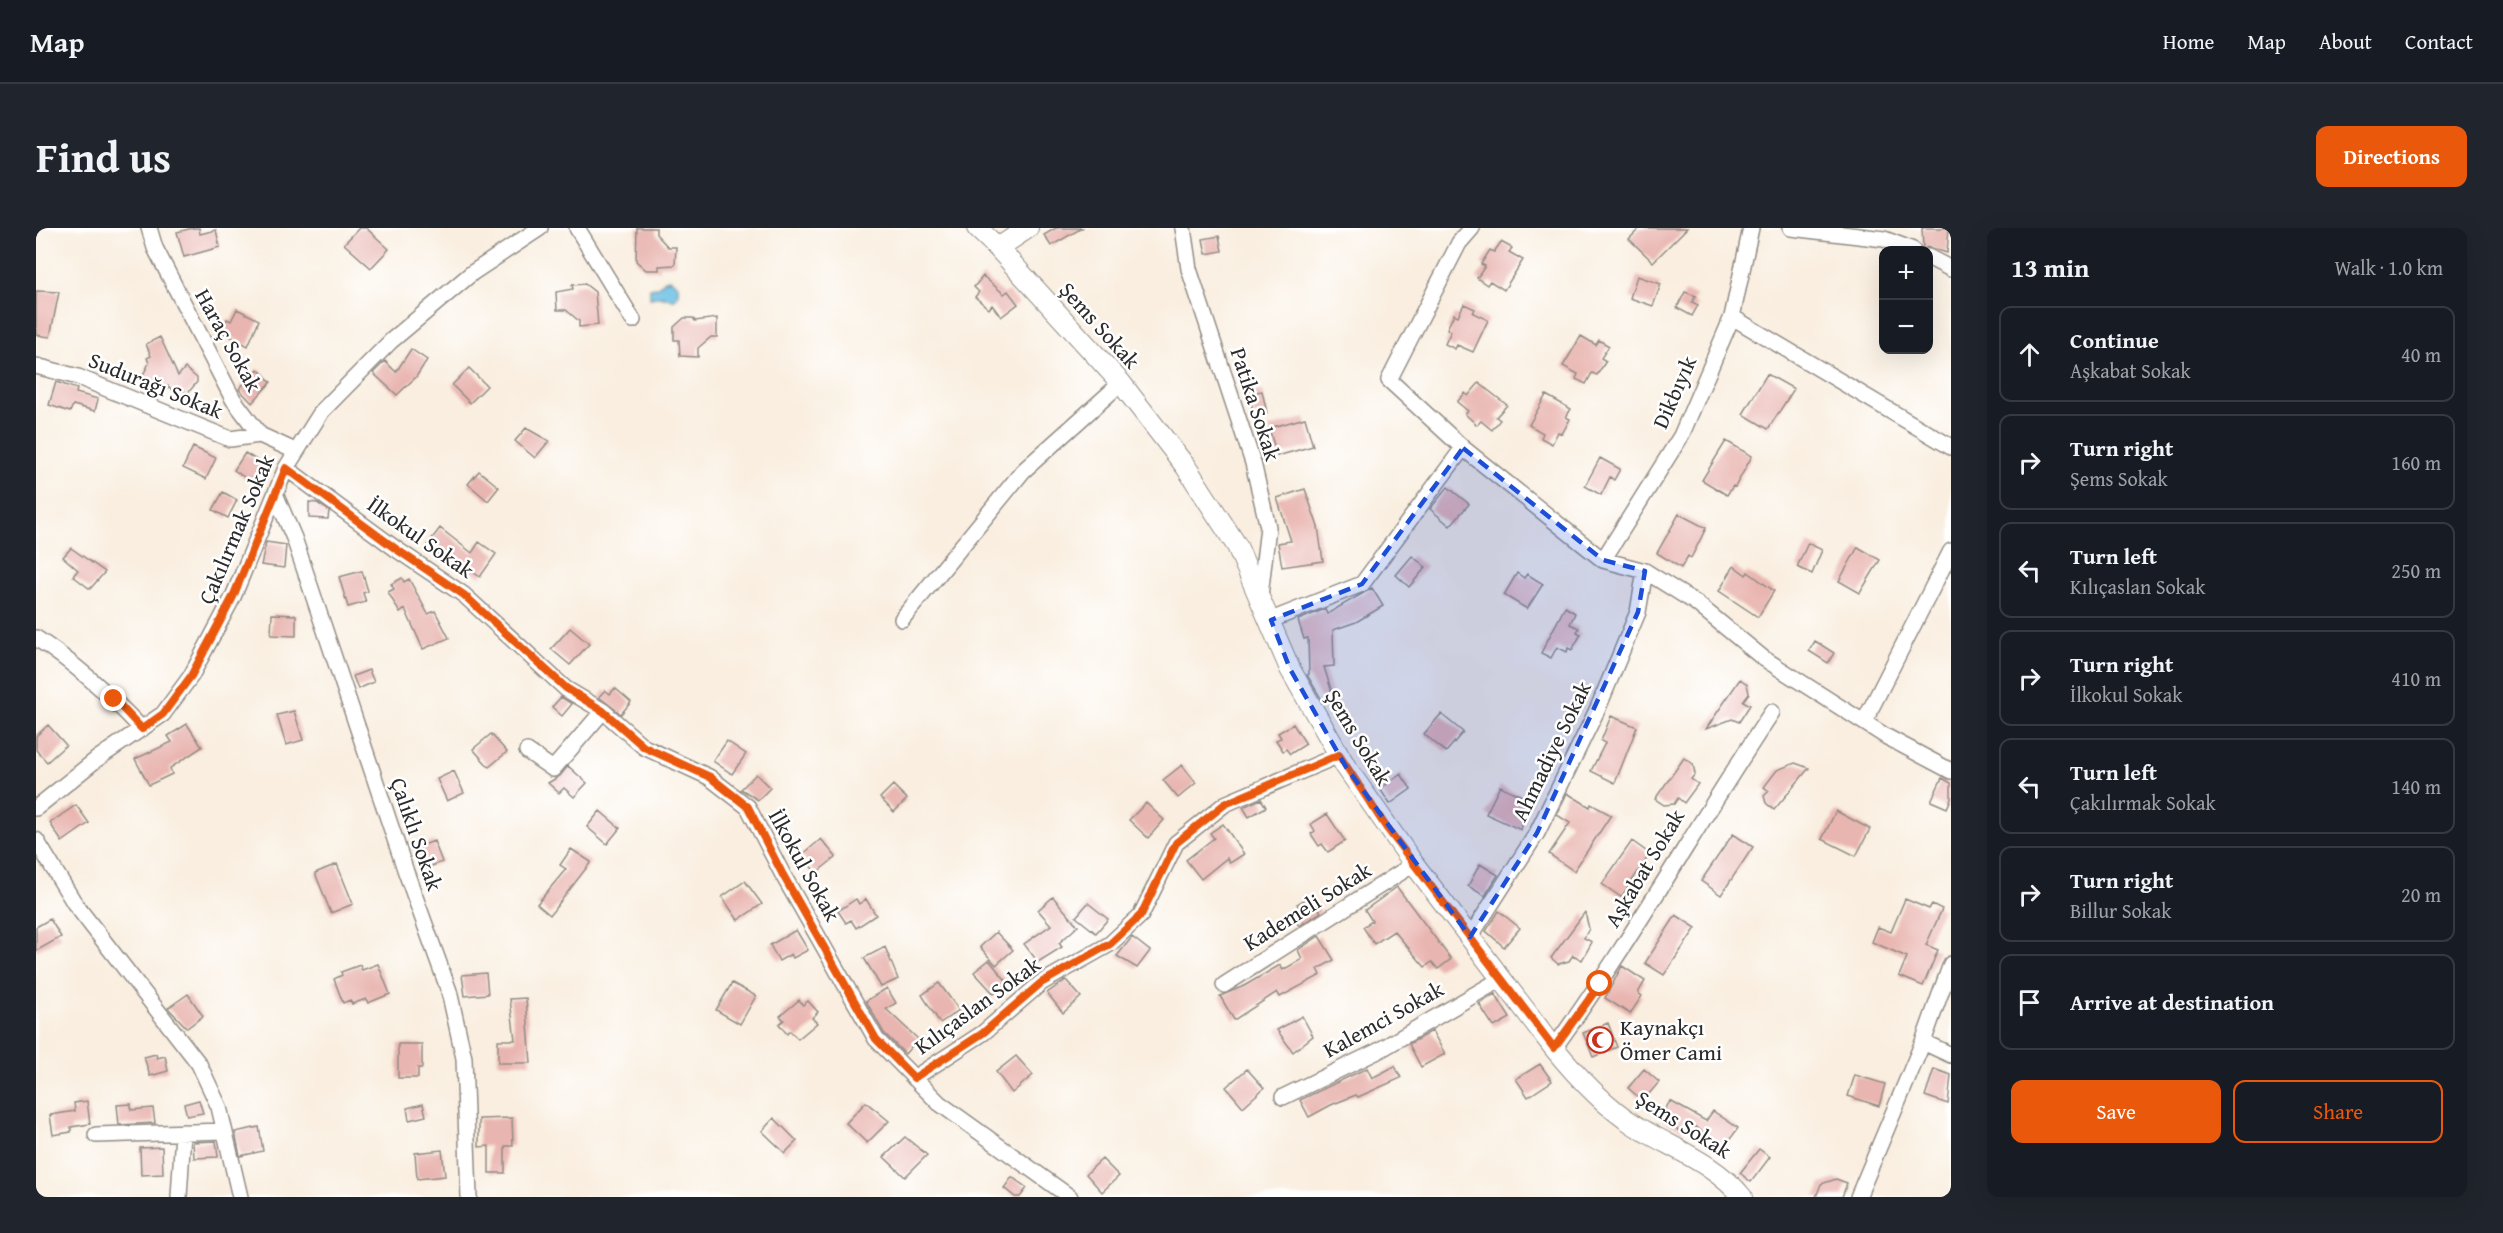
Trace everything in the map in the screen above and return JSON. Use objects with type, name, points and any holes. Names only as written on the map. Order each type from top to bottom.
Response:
[{"type":"street","name":"Haraç Sokak","points":[[149,228],[155,248],[233,399],[260,435],[295,451]]},
{"type":"street","name":"Çakılırmak Sokak","points":[[36,808],[98,759],[163,714],[191,676],[233,597],[286,468],[322,411],[391,341],[472,273],[540,228]]},
{"type":"street","points":[[577,228],[633,320]]},
{"type":"street","name":"Şems Sokak","points":[[977,228],[1121,383],[1186,467],[1237,546],[1271,620],[1290,669],[1339,755],[1414,864],[1576,1076],[1630,1123],[1728,1179],[1742,1197]]},
{"type":"street","points":[[998,248],[1028,228]]},
{"type":"street","name":"Patika Sokak","points":[[1183,228],[1189,269],[1253,463],[1268,527],[1260,596]]},
{"type":"street","points":[[1472,228],[1459,243],[1389,380],[1463,448],[1603,560],[1645,572],[1696,603],[1763,658],[1864,722],[1951,771]]},
{"type":"street","name":"Dikbıyık","points":[[1603,560],[1681,436],[1732,317],[1751,228]]},
{"type":"street","points":[[1791,228],[1884,239],[1902,246]]},
{"type":"street","points":[[1933,259],[1951,269]]},
{"type":"street","points":[[1732,317],[1951,447]]},
{"type":"street","name":"Sudurağı Sokak","points":[[36,366],[78,377],[230,439],[260,435]]},
{"type":"street","points":[[902,619],[1023,471],[1121,383]]},
{"type":"street","points":[[1271,620],[1362,584],[1463,448]]},
{"type":"street","name":"İlkokul Sokak","points":[[286,468],[396,549],[464,595],[566,688],[603,711],[644,747],[710,777],[748,807],[783,875],[876,1039],[939,1102],[1070,1197]]},
{"type":"street","name":"Çalıklı Sokak","points":[[276,496],[294,538],[361,741],[450,991],[464,1058],[469,1197]]},
{"type":"street","points":[[1864,722],[1951,551]]},
{"type":"street","name":"Ahmadiye Sokak","points":[[1470,937],[1537,833],[1598,708],[1638,612],[1645,572]]},
{"type":"street","points":[[36,638],[71,661],[114,699],[142,729]]},
{"type":"street","points":[[527,751],[553,769],[603,711]]},
{"type":"street","name":"Aşkabat Sokak","points":[[1554,1048],[1600,984],[1703,815],[1772,712]]},
{"type":"street","name":"Kılıçaslan Sokak","points":[[914,1078],[983,1033],[1041,983],[1110,944],[1141,915],[1176,843],[1225,804],[1339,755]]},
{"type":"street","points":[[36,840],[75,904],[199,1064],[219,1107],[240,1197]]},
{"type":"street","name":"Kademeli Sokak","points":[[1224,985],[1414,864]]},
{"type":"street","points":[[1858,1197],[1923,1042],[1951,964]]},
{"type":"street","name":"Kalemci Sokak","points":[[1283,1097],[1378,1051],[1503,978]]},
{"type":"street","points":[[1923,1042],[1951,1054]]},
{"type":"street","points":[[96,1135],[224,1131]]},
{"type":"street","points":[[179,1197],[183,1132]]},
{"type":"highlighted area","points":[[1463,448],[1603,560],[1645,571],[1638,612],[1537,833],[1470,937],[1346,767],[1290,669],[1271,620],[1362,584]]},
{"type":"water","points":[[670,279],[678,285],[678,294],[674,300],[661,296],[650,298],[650,288],[658,287],[665,280]]},
{"type":"building","points":[[199,228],[200,234],[216,230],[220,247],[184,257],[177,232]]},
{"type":"building","points":[[359,228],[366,228],[389,249],[371,268],[344,244]]},
{"type":"building","points":[[637,228],[656,228],[656,234],[668,247],[676,247],[675,265],[659,266],[659,270],[646,270],[636,261]]},
{"type":"building","points":[[1056,228],[1082,228],[1051,246],[1044,235]]},
{"type":"building","points":[[1640,228],[1687,228],[1653,262],[1629,239]]},
{"type":"building","points":[[1922,228],[1949,228],[1947,253],[1933,249],[1933,246],[1923,246]]},
{"type":"building","points":[[1219,236],[1222,251],[1206,254],[1203,239]]},
{"type":"building","points":[[1501,242],[1512,248],[1509,252],[1523,260],[1504,290],[1490,281],[1487,285],[1477,278],[1485,266],[1481,264],[1490,250],[1494,252]]},
{"type":"building","points":[[983,276],[1004,294],[1008,291],[1018,304],[1001,317],[992,305],[989,309],[975,297],[979,292],[974,287]]},
{"type":"building","points":[[1637,276],[1661,284],[1653,306],[1630,298]]},
{"type":"building","points":[[585,284],[595,292],[598,325],[579,327],[579,321],[566,310],[557,310],[556,292],[573,289],[572,285]]},
{"type":"building","points":[[36,291],[59,292],[50,337],[36,335]]},
{"type":"building","points":[[1685,292],[1696,296],[1692,302],[1698,305],[1692,316],[1677,308]]},
{"type":"building","points":[[1464,304],[1475,309],[1473,313],[1488,320],[1473,352],[1457,345],[1455,349],[1445,344],[1451,331],[1447,329],[1454,314],[1458,316]]},
{"type":"building","points":[[237,309],[259,320],[248,346],[220,331],[227,319],[231,321]]},
{"type":"building","points":[[684,318],[693,318],[695,321],[717,318],[717,337],[711,337],[698,348],[698,357],[680,356],[679,340],[674,340],[674,327]]},
{"type":"building","points":[[1581,336],[1596,345],[1599,340],[1609,346],[1601,358],[1606,361],[1597,375],[1592,373],[1586,384],[1576,379],[1578,374],[1563,366]]},
{"type":"building","points":[[160,337],[178,376],[185,368],[197,378],[197,382],[188,393],[185,392],[191,406],[168,386],[166,390],[142,377],[149,363],[147,358],[151,356],[146,344]]},
{"type":"building","points":[[411,349],[427,360],[416,377],[397,395],[373,373],[385,361],[396,372]]},
{"type":"building","points":[[469,368],[487,386],[470,403],[452,385]]},
{"type":"building","points":[[258,369],[271,382],[252,403],[239,389]]},
{"type":"building","points":[[1767,374],[1794,389],[1768,429],[1743,414]]},
{"type":"building","points":[[56,382],[77,389],[76,393],[98,399],[95,411],[73,405],[70,412],[49,405]]},
{"type":"building","points":[[1479,383],[1507,405],[1496,417],[1500,420],[1492,430],[1481,421],[1477,425],[1465,414],[1468,411],[1457,402],[1465,393],[1468,396]]},
{"type":"building","points":[[1262,391],[1267,413],[1254,416],[1249,393]]},
{"type":"building","points":[[1546,395],[1571,409],[1566,417],[1570,419],[1562,434],[1558,432],[1552,444],[1541,438],[1543,433],[1529,425]]},
{"type":"building","points":[[1305,418],[1313,446],[1277,456],[1269,428]]},
{"type":"building","points":[[526,428],[549,441],[535,458],[515,441]]},
{"type":"building","points":[[1726,441],[1752,456],[1735,487],[1733,486],[1727,495],[1702,480]]},
{"type":"building","points":[[193,447],[216,458],[206,479],[183,468]]},
{"type":"building","points":[[245,453],[263,464],[251,482],[234,470]]},
{"type":"building","points":[[1600,458],[1620,469],[1614,480],[1610,477],[1601,495],[1585,486]]},
{"type":"building","points":[[479,471],[499,487],[488,501],[468,484]]},
{"type":"building","points":[[1448,487],[1469,504],[1450,526],[1430,509]]},
{"type":"building","points":[[1305,489],[1318,527],[1323,561],[1282,567],[1278,543],[1291,541],[1277,498]]},
{"type":"building","points":[[223,492],[237,500],[228,518],[213,510]]},
{"type":"building","points":[[309,502],[317,503],[329,511],[328,519],[309,518]]},
{"type":"building","points":[[1679,514],[1706,528],[1691,558],[1688,556],[1681,568],[1657,553]]},
{"type":"building","points":[[440,528],[472,553],[479,542],[496,554],[480,577],[449,556],[446,560],[427,545]]},
{"type":"building","points":[[266,542],[286,545],[284,568],[261,565]]},
{"type":"building","points":[[1808,543],[1822,550],[1812,574],[1797,567]]},
{"type":"building","points":[[1858,547],[1880,560],[1860,593],[1839,581]]},
{"type":"building","points":[[71,548],[105,572],[90,589],[73,576],[78,570],[63,557]]},
{"type":"building","points":[[1412,556],[1426,567],[1409,587],[1396,575]]},
{"type":"building","points":[[1734,566],[1746,575],[1748,572],[1774,591],[1758,617],[1719,591]]},
{"type":"building","points":[[362,571],[368,591],[363,593],[366,602],[348,607],[339,577]]},
{"type":"building","points":[[1517,573],[1524,578],[1527,574],[1543,584],[1527,609],[1504,595]]},
{"type":"building","points":[[402,578],[404,582],[409,579],[428,614],[435,611],[449,638],[423,649],[405,609],[400,613],[388,592],[394,589],[391,584]]},
{"type":"building","points":[[1372,588],[1383,606],[1356,622],[1333,630],[1334,666],[1324,667],[1334,699],[1323,702],[1307,675],[1309,674],[1308,638],[1304,639],[1298,620],[1325,609],[1327,614]]},
{"type":"building","points":[[1565,607],[1575,613],[1570,624],[1579,628],[1577,632],[1581,634],[1572,650],[1568,648],[1567,652],[1557,647],[1551,658],[1541,653]]},
{"type":"building","points":[[272,614],[296,615],[296,636],[271,635]]},
{"type":"building","points":[[570,628],[589,644],[570,665],[551,649]]},
{"type":"building","points":[[1815,641],[1834,653],[1828,663],[1809,651]]},
{"type":"building","points":[[369,670],[374,682],[358,689],[353,676]]},
{"type":"building","points":[[1740,679],[1747,684],[1749,693],[1743,701],[1750,705],[1739,722],[1732,719],[1706,729]]},
{"type":"building","points":[[615,688],[631,702],[621,714],[599,697],[605,690],[610,694]]},
{"type":"building","points":[[561,697],[572,704],[562,716],[552,707]]},
{"type":"building","points":[[294,711],[303,740],[286,745],[277,715]]},
{"type":"building","points":[[1441,714],[1463,732],[1446,752],[1424,734]]},
{"type":"building","points":[[1611,716],[1637,727],[1615,783],[1591,771],[1605,743],[1601,741]]},
{"type":"building","points":[[187,724],[202,747],[170,768],[172,774],[149,785],[135,759],[172,742],[168,736]]},
{"type":"building","points":[[1293,724],[1306,744],[1290,754],[1286,749],[1283,751],[1276,740],[1281,738],[1278,733]]},
{"type":"building","points":[[48,725],[66,745],[47,762],[36,750],[36,736]]},
{"type":"building","points":[[491,734],[507,752],[489,767],[473,749]]},
{"type":"building","points":[[727,741],[746,754],[732,774],[713,761]]},
{"type":"building","points":[[1684,758],[1693,764],[1695,774],[1691,779],[1698,784],[1684,803],[1678,798],[1674,804],[1664,805],[1655,799]]},
{"type":"building","points":[[1795,763],[1809,768],[1774,810],[1766,803],[1764,796],[1769,791],[1764,787],[1777,770]]},
{"type":"building","points":[[1182,765],[1196,783],[1178,798],[1163,780]]},
{"type":"building","points":[[568,766],[587,783],[574,797],[564,788],[559,793],[548,783],[560,776]]},
{"type":"building","points":[[454,771],[464,793],[447,801],[437,779]]},
{"type":"building","points":[[756,774],[770,788],[758,800],[741,789]]},
{"type":"building","points":[[1401,774],[1411,789],[1390,804],[1380,789]]},
{"type":"building","points":[[1942,778],[1951,783],[1951,799],[1947,808],[1931,801]]},
{"type":"building","points":[[893,785],[907,799],[894,812],[880,798]]},
{"type":"building","points":[[1500,786],[1528,799],[1521,830],[1486,814]]},
{"type":"building","points":[[1567,793],[1590,807],[1591,804],[1611,815],[1574,871],[1549,854],[1570,823],[1557,815]]},
{"type":"building","points":[[1261,799],[1266,807],[1249,817],[1243,807]]},
{"type":"building","points":[[1146,803],[1164,820],[1148,838],[1129,820]]},
{"type":"building","points":[[76,805],[89,823],[62,842],[50,823]]},
{"type":"building","points":[[600,811],[620,828],[607,844],[587,827]]},
{"type":"building","points":[[1836,811],[1870,829],[1856,856],[1822,839]]},
{"type":"building","points":[[1327,814],[1345,841],[1328,852],[1322,844],[1319,846],[1311,834],[1315,831],[1311,824]]},
{"type":"building","points":[[1223,824],[1244,854],[1230,863],[1227,858],[1201,879],[1186,860],[1214,838],[1210,833]]},
{"type":"building","points":[[1733,834],[1753,847],[1721,895],[1701,881]]},
{"type":"building","points":[[821,839],[836,857],[816,873],[802,855]]},
{"type":"building","points":[[434,841],[442,862],[421,870],[413,849]]},
{"type":"building","points":[[1632,841],[1650,854],[1621,897],[1602,884]]},
{"type":"building","points":[[571,849],[591,862],[550,915],[537,904],[566,869],[560,865]]},
{"type":"building","points":[[337,864],[353,904],[331,913],[315,873]]},
{"type":"building","points":[[1480,864],[1498,875],[1485,896],[1468,886]]},
{"type":"building","points":[[745,881],[762,904],[738,920],[722,897]]},
{"type":"building","points":[[1397,887],[1451,959],[1438,969],[1432,962],[1425,967],[1394,931],[1374,944],[1363,927],[1372,921],[1365,910]]},
{"type":"building","points":[[1311,896],[1321,912],[1299,926],[1291,913],[1299,908],[1297,904]]},
{"type":"building","points":[[1053,897],[1078,926],[1059,943],[1062,947],[1038,962],[1024,944],[1051,925],[1038,910]]},
{"type":"building","points":[[856,899],[859,904],[866,899],[876,915],[856,928],[851,920],[846,923],[838,911]]},
{"type":"building","points":[[1905,899],[1929,909],[1932,904],[1942,909],[1926,945],[1938,950],[1923,986],[1899,976],[1907,957],[1872,942],[1878,927],[1891,932]]},
{"type":"building","points":[[1088,903],[1108,919],[1096,933],[1076,917]]},
{"type":"building","points":[[1499,911],[1520,928],[1504,947],[1486,931]]},
{"type":"building","points":[[1585,912],[1589,929],[1584,938],[1592,942],[1582,960],[1573,955],[1569,961],[1558,964],[1551,958]]},
{"type":"building","points":[[1676,915],[1696,928],[1664,975],[1645,963]]},
{"type":"building","points":[[50,919],[61,937],[36,951],[36,927]]},
{"type":"building","points":[[796,930],[808,950],[793,958],[791,954],[779,961],[770,945]]},
{"type":"building","points":[[996,932],[1013,950],[996,965],[980,947]]},
{"type":"building","points":[[1319,936],[1334,960],[1318,969],[1321,975],[1280,997],[1277,992],[1234,1020],[1220,996],[1244,986],[1280,965],[1283,970],[1302,959],[1298,950]]},
{"type":"building","points":[[1132,937],[1150,951],[1137,968],[1117,956]]},
{"type":"building","points":[[885,947],[898,979],[881,987],[864,958]]},
{"type":"building","points":[[989,960],[1008,983],[994,994],[974,972]]},
{"type":"building","points":[[378,964],[390,994],[368,1003],[366,999],[352,1004],[350,1000],[343,1003],[334,979],[342,975],[341,972],[360,965],[362,970]]},
{"type":"building","points":[[1622,966],[1645,981],[1638,993],[1642,996],[1630,1014],[1605,998]]},
{"type":"building","points":[[486,973],[488,994],[465,996],[462,975]]},
{"type":"building","points":[[1066,980],[1081,997],[1063,1013],[1047,993]]},
{"type":"building","points":[[732,983],[756,996],[740,1024],[716,1010]]},
{"type":"building","points":[[939,983],[959,1010],[940,1023],[922,995]]},
{"type":"building","points":[[887,988],[896,1003],[886,1009],[918,1039],[905,1054],[884,1033],[866,1001]]},
{"type":"building","points":[[188,994],[203,1016],[187,1028],[168,1008]]},
{"type":"building","points":[[1495,994],[1510,1018],[1494,1027],[1479,1004]]},
{"type":"building","points":[[526,998],[531,1063],[498,1063],[498,1040],[515,1040],[510,999]]},
{"type":"building","points":[[799,1000],[803,1005],[808,1001],[818,1012],[812,1018],[817,1023],[798,1039],[790,1031],[787,1034],[779,1024],[784,1020],[780,1016]]},
{"type":"building","points":[[1302,1016],[1313,1036],[1293,1052],[1277,1030]]},
{"type":"building","name":"Kaynakçı Ömer Cami","points":[[1608,1023],[1617,1047],[1593,1057],[1583,1033]]},
{"type":"building","points":[[1432,1031],[1445,1054],[1421,1067],[1409,1044]]},
{"type":"building","points":[[398,1044],[422,1044],[422,1068],[418,1068],[418,1078],[398,1078]]},
{"type":"building","points":[[156,1054],[157,1058],[165,1056],[168,1071],[150,1076],[144,1057]]},
{"type":"building","points":[[1016,1056],[1033,1075],[1012,1093],[996,1072]]},
{"type":"building","points":[[1540,1064],[1552,1081],[1528,1097],[1516,1079]]},
{"type":"building","points":[[1395,1066],[1401,1078],[1358,1097],[1356,1095],[1331,1105],[1309,1117],[1300,1100],[1367,1068],[1372,1078]]},
{"type":"building","points":[[1247,1069],[1264,1088],[1243,1107],[1226,1087]]},
{"type":"building","points":[[1644,1069],[1659,1082],[1643,1101],[1628,1088]]},
{"type":"building","points":[[1934,1069],[1951,1075],[1948,1104],[1925,1096]]},
{"type":"building","points":[[1855,1075],[1885,1084],[1879,1106],[1848,1096]]},
{"type":"building","points":[[199,1100],[203,1113],[187,1116],[184,1104]]},
{"type":"building","points":[[87,1101],[90,1124],[71,1127],[71,1132],[53,1135],[50,1115],[75,1111],[74,1103]]},
{"type":"building","points":[[1670,1101],[1706,1121],[1713,1111],[1738,1128],[1725,1147],[1688,1122],[1682,1132],[1660,1119]]},
{"type":"building","points":[[866,1102],[889,1121],[867,1143],[846,1123]]},
{"type":"building","points":[[131,1104],[131,1110],[153,1108],[155,1123],[119,1125],[117,1105]]},
{"type":"building","points":[[423,1104],[426,1116],[409,1120],[407,1108]]},
{"type":"building","points":[[512,1118],[513,1146],[505,1146],[505,1173],[489,1173],[489,1146],[479,1147],[479,1119]]},
{"type":"building","points":[[774,1118],[797,1141],[785,1153],[762,1131]]},
{"type":"building","points":[[259,1127],[263,1151],[240,1156],[235,1132]]},
{"type":"building","points":[[905,1137],[927,1155],[905,1177],[884,1157]]},
{"type":"building","points":[[216,1141],[218,1157],[194,1158],[193,1142]]},
{"type":"building","points":[[162,1147],[163,1174],[141,1175],[140,1148]]},
{"type":"building","points":[[1759,1149],[1770,1157],[1751,1182],[1740,1173]]},
{"type":"building","points":[[442,1150],[445,1176],[417,1179],[415,1153]]},
{"type":"building","points":[[1102,1159],[1119,1176],[1102,1192],[1086,1174]]},
{"type":"building","points":[[1012,1177],[1027,1188],[1020,1197],[1015,1197],[1004,1188]]},
{"type":"building","points":[[1836,1179],[1847,1183],[1842,1197],[1816,1197],[1821,1184]]},
{"type":"place","name":"Kaynakçı Ömer Cami","points":[[1600,1040]]},
{"type":"route","points":[[114,699],[142,729],[163,714],[191,676],[233,597],[286,468],[396,549],[464,595],[566,688],[603,711],[644,747],[710,777],[748,807],[783,875],[876,1039],[914,1078],[983,1033],[1041,983],[1110,944],[1141,915],[1176,843],[1225,804],[1339,755],[1386,827],[1554,1048],[1600,984]]}]
